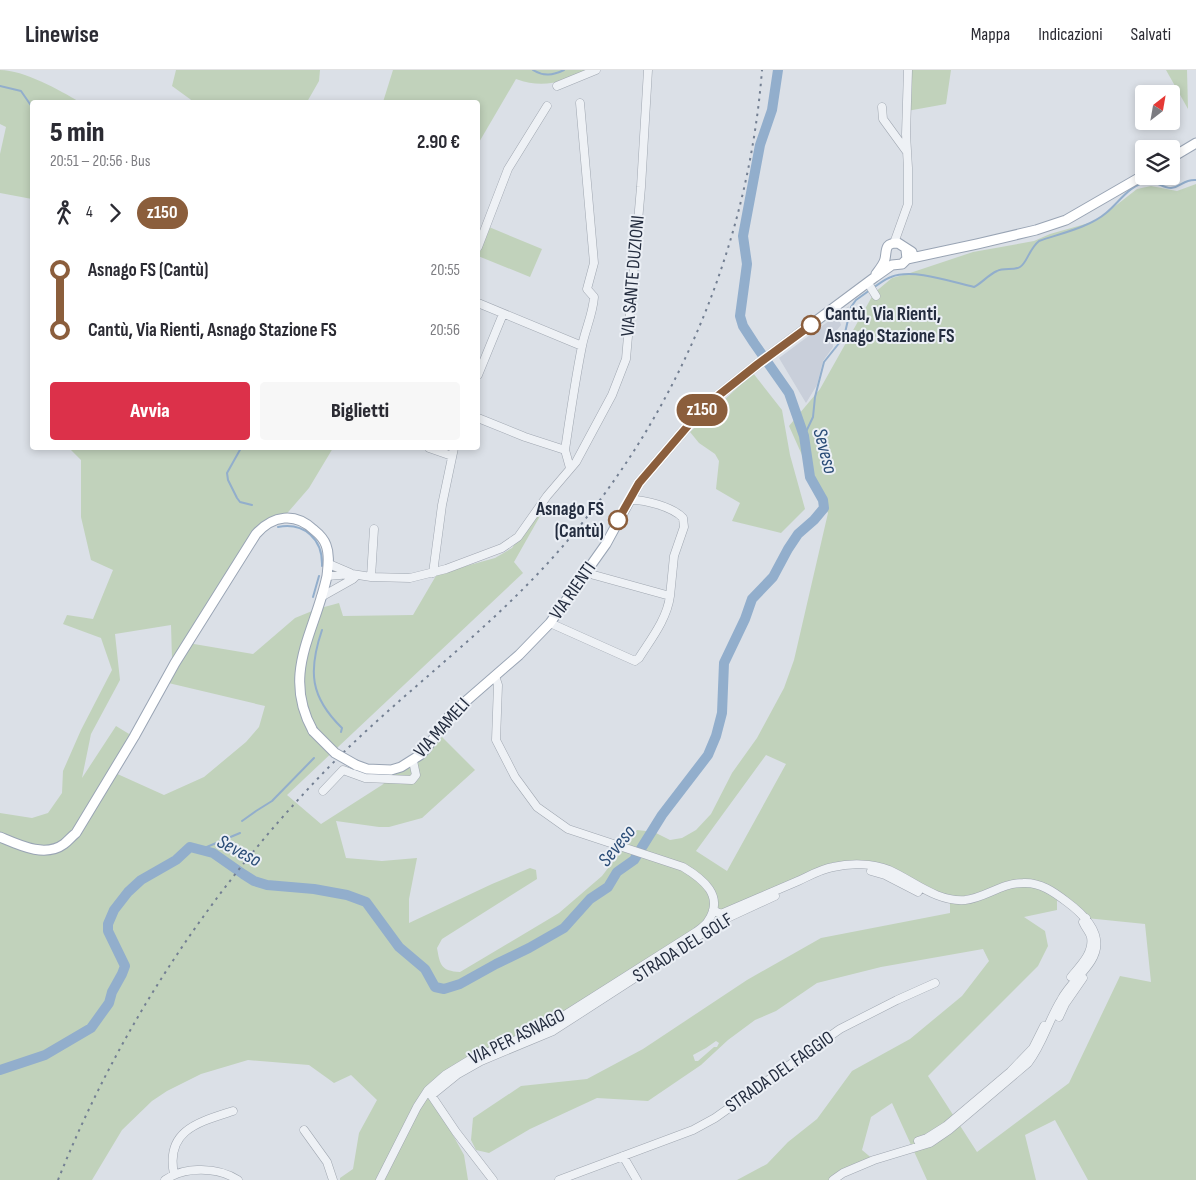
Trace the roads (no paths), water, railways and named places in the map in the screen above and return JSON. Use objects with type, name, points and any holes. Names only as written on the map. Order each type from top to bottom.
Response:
[{"type":"main road","points":[[1180,153],[1196,143]]},
{"type":"main road","points":[[906,252],[902,264],[889,262],[886,249],[894,243],[906,252],[925,256],[1036,230],[1066,220],[1135,179]]},
{"type":"main road","name":"VIA RIENTI","points":[[495,676],[519,655],[550,623],[606,544],[639,483],[704,407],[770,355],[872,287],[889,262]]},
{"type":"main road","points":[[0,837],[30,849],[46,850],[62,845],[76,833],[134,737],[175,663],[256,534],[268,523],[283,518],[298,519],[308,524],[319,534],[326,545],[329,564],[321,597]]},
{"type":"main road","name":"VIA MAMELI","points":[[321,597],[302,661],[299,677],[300,697],[304,712],[313,731],[335,753],[356,765],[367,769],[391,770],[413,761],[426,749],[450,714],[495,676]]},
{"type":"street","points":[[557,86],[596,70]]},
{"type":"street","name":"VIA SANTE DUZIONI","points":[[354,575],[410,578],[432,573],[510,543],[518,537],[547,496],[576,462],[612,394],[626,359],[641,187],[648,70]]},
{"type":"street","points":[[894,243],[908,204],[906,134],[908,70]]},
{"type":"street","points":[[570,468],[565,450],[582,346],[586,327],[593,309],[594,297],[587,289],[594,263],[580,103]]},
{"type":"street","points":[[480,242],[508,169],[547,106]]},
{"type":"street","points":[[882,107],[883,119],[907,152]]},
{"type":"street","points":[[898,229],[906,252]]},
{"type":"street","points":[[480,304],[582,346]]},
{"type":"street","points":[[480,370],[503,314]]},
{"type":"street","points":[[480,419],[525,437],[565,450]]},
{"type":"street","points":[[432,573],[442,505],[453,452],[440,450]]},
{"type":"street","points":[[550,623],[635,662],[639,658],[659,626],[668,606],[674,556],[684,527],[683,518],[675,511],[646,502],[629,500]]},
{"type":"street","points":[[371,577],[374,529]]},
{"type":"street","points":[[329,564],[354,575]]},
{"type":"street","points":[[587,571],[594,575],[670,596]]},
{"type":"street","points":[[327,576],[354,575]]},
{"type":"street","points":[[321,597],[353,579],[354,575]]},
{"type":"street","points":[[495,676],[498,685],[496,740],[515,778],[539,808],[568,829],[683,867],[699,876],[709,887],[714,900],[713,910]]},
{"type":"street","points":[[323,791],[343,770],[364,778],[412,780],[416,775],[413,761]]},
{"type":"street","name":"STRADA DEL GOLF","points":[[713,910],[721,914],[831,867],[852,864],[888,870],[934,895],[966,900],[1005,885],[1024,882],[1040,885],[1057,895],[1086,918],[1094,930],[1097,941]]},
{"type":"street","name":"STRADA DEL GOLF","points":[[430,1093],[480,1061],[553,1031],[723,920],[831,872],[851,869],[870,871],[885,875],[930,899],[950,898]]},
{"type":"street","name":"VIA PER ASNAGO","points":[[380,1180],[417,1106],[445,1075],[468,1061],[546,1027],[696,932],[708,922],[713,910]]},
{"type":"street","points":[[874,1160],[875,1154],[926,1138],[946,1126],[1024,1059],[1040,1033],[1057,996],[1087,958],[1091,937],[1083,922],[1086,918]]},
{"type":"street","points":[[832,1180],[843,1172],[874,1160],[930,1143],[949,1130],[1028,1063],[1044,1038],[1060,1001],[1072,983],[1091,962],[1097,941],[1102,945],[1094,965],[1077,985],[1065,1004],[1039,1056],[1017,1079],[952,1133],[933,1146],[877,1164],[846,1176],[841,1180]]},
{"type":"street","name":"STRADA DEL FAGGIO","points":[[559,1180],[693,1130],[715,1118],[840,1029],[934,983]]},
{"type":"street","points":[[430,1093],[456,1132],[493,1180]]},
{"type":"street","points":[[174,1174],[171,1160],[173,1149],[182,1135],[199,1122],[233,1111]]},
{"type":"street","points":[[304,1130],[327,1162],[334,1180]]},
{"type":"street","points":[[623,1156],[638,1180]]},
{"type":"street","points":[[165,1180],[174,1174],[195,1170],[223,1172],[238,1180]]},
{"type":"waterway","points":[[533,70],[541,74],[556,73],[564,70]]},
{"type":"waterway","name":"Seveso","points":[[0,1070],[45,1055],[91,1028],[109,1003],[112,992],[125,966],[108,931],[108,924],[114,910],[128,892],[141,880],[176,860],[190,847],[213,853],[254,881],[267,885],[314,889],[347,895],[366,902],[399,947],[425,969],[435,987],[444,989],[460,984],[564,928],[590,899],[608,887],[617,872],[634,860],[662,815],[708,755],[716,736],[722,713],[724,663],[745,619],[752,599],[773,577],[798,534],[824,508],[823,500],[810,477],[804,436],[789,393],[743,326],[740,316],[747,264],[743,236],[760,145],[772,110],[778,70]]},
{"type":"waterway","points":[[0,86],[21,91],[30,104]]},
{"type":"waterway","points":[[874,287],[891,277],[910,274],[974,287],[997,271],[1020,267],[1039,241],[1092,222],[1111,209],[1130,190],[1142,183],[1152,182],[1171,188],[1196,180]]},
{"type":"waterway","points":[[804,436],[813,417],[815,397],[824,362],[844,337],[851,307],[856,300],[870,290]]},
{"type":"waterway","points":[[240,450],[227,473],[228,480],[240,502],[252,505]]},
{"type":"waterway","points":[[278,527],[296,527],[310,534],[319,548],[322,566]]},
{"type":"waterway","points":[[313,597],[319,576]]},
{"type":"waterway","points":[[322,630],[315,658],[315,683],[323,705],[342,728],[341,732]]},
{"type":"waterway","points":[[242,821],[272,801],[314,758]]},
{"type":"waterway","points":[[202,849],[240,833]]},
{"type":"railway","points":[[58,1180],[82,1123],[140,1014],[172,962],[207,911],[245,862],[284,815],[350,746],[501,611],[525,587],[574,533],[618,475],[656,414],[689,349],[717,282],[738,213],[753,142],[762,70]]},
{"type":"place","name":"Cantù, Via Rienti, Asnago Stazione FS","points":[[811,325]]},
{"type":"place","name":"Asnago FS (Cantù)","points":[[618,520]]}]
